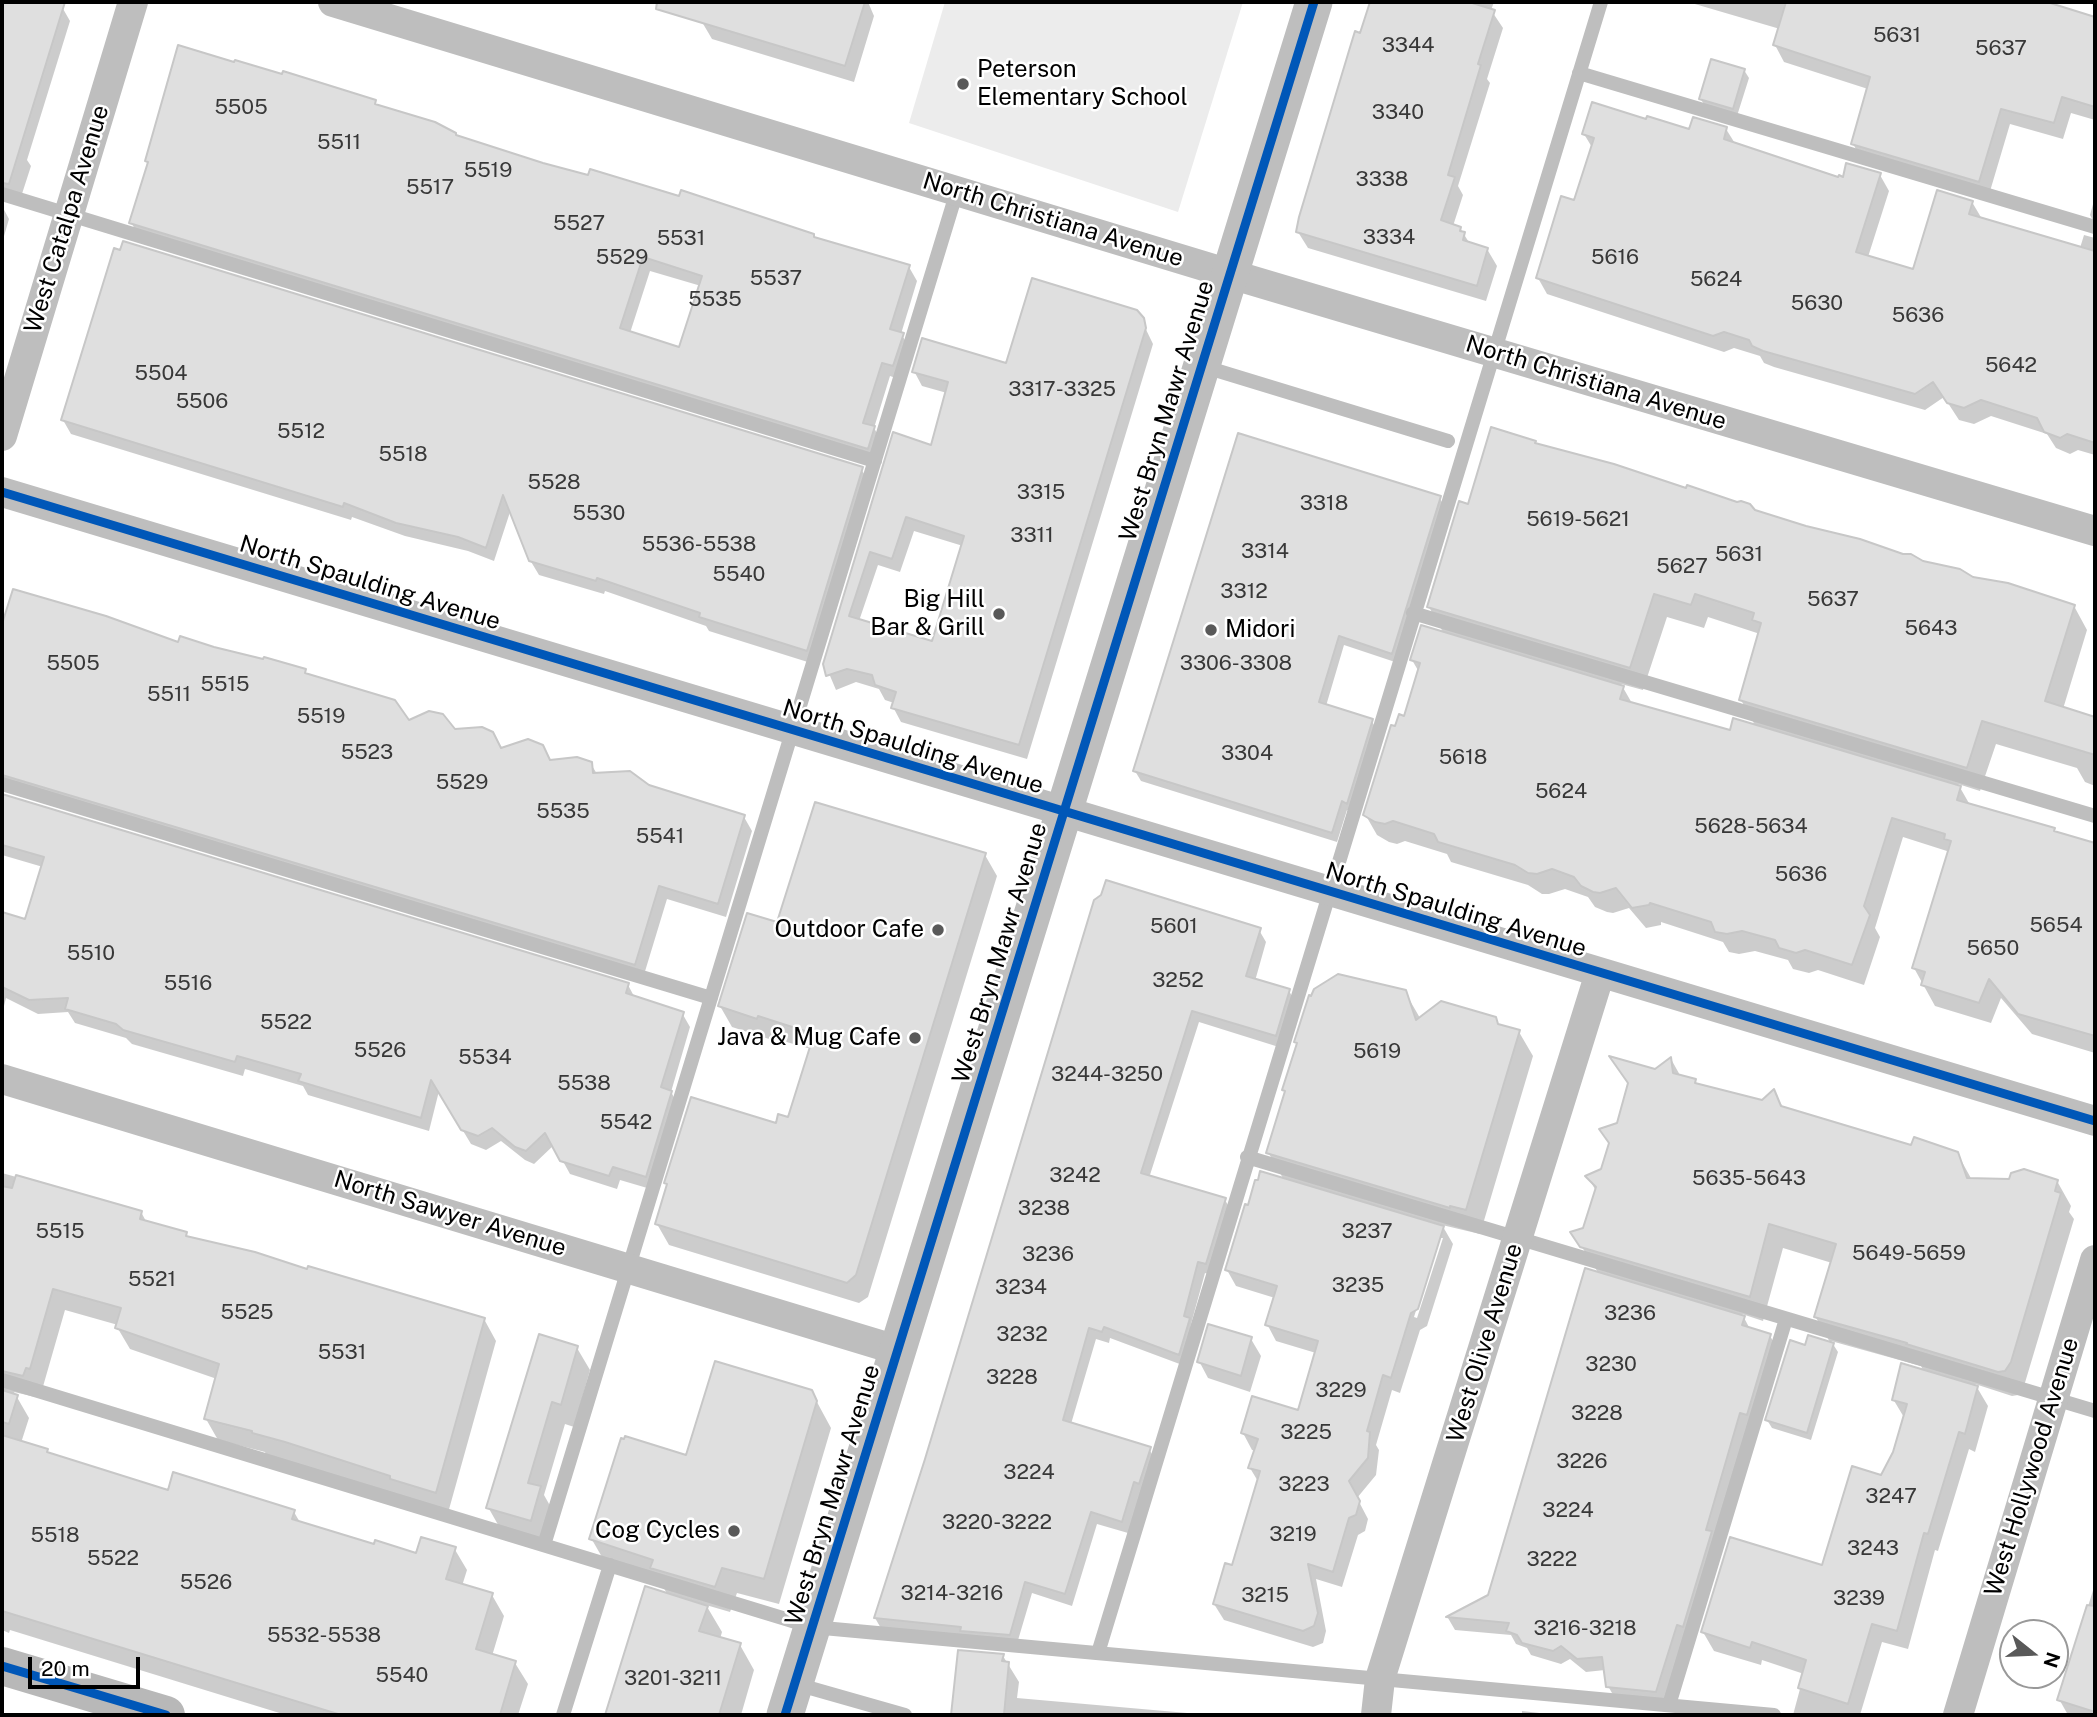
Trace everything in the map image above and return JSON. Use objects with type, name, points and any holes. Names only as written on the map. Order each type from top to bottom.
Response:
[{"type":"main road","points":[[2,1666],[166,1715]]},
{"type":"street","name":"West Catalpa Avenue","points":[[2,436],[133,2]]},
{"type":"street","name":"North Christiana Avenue","points":[[333,2],[1230,274],[2095,531]]},
{"type":"street","name":"West Bryn Mawr Avenue","points":[[790,1699],[1314,2]]},
{"type":"street","name":"North Spaulding Avenue","points":[[2,492],[2095,1121]]},
{"type":"street","name":"West Olive Avenue","points":[[1376,1715],[1380,1679],[1601,973]]},
{"type":"street","name":"North Sawyer Avenue","points":[[2,1079],[897,1350]]},
{"type":"street","name":"West Hollywood Avenue","points":[[1958,1715],[2095,1260]]},
{"type":"lane","points":[[1098,1653],[1601,2]]},
{"type":"lane","points":[[1579,73],[2095,227]]},
{"type":"lane","points":[[544,1545],[957,191]]},
{"type":"lane","points":[[2,194],[875,461]]},
{"type":"lane","points":[[1201,366],[1448,441]]},
{"type":"lane","points":[[1413,613],[2095,816]]},
{"type":"lane","points":[[2,784],[711,998]]},
{"type":"lane","points":[[1247,1157],[2095,1411]]},
{"type":"lane","points":[[1669,1705],[1786,1319]]},
{"type":"lane","points":[[2,1380],[812,1627],[1774,1715]]},
{"type":"lane","points":[[564,1715],[610,1565]]},
{"type":"lane","points":[[790,1699],[905,1715]]},
{"type":"shaded area","points":[[945,2],[1243,2],[1178,212],[909,123]]},
{"type":"building","points":[[2,2],[65,2],[9,184],[2,183]]},
{"type":"building","points":[[657,2],[865,2],[845,66],[656,9]]},
{"type":"building","points":[[1370,2],[1469,2],[1495,10],[1448,175],[1455,177],[1441,220],[1461,227],[1460,231],[1465,232],[1463,240],[1488,248],[1477,286],[1296,232],[1355,31],[1360,33]]},
{"type":"building","points":[[1786,2],[2047,2],[2095,17],[2095,107],[2062,97],[2054,123],[2001,109],[1979,182],[1851,144],[1870,77],[1773,45]]},
{"type":"building","points":[[178,45],[282,74],[283,71],[376,100],[375,104],[435,122],[456,135],[543,163],[588,175],[590,169],[679,196],[681,190],[814,234],[814,237],[910,265],[890,329],[904,333],[893,366],[882,363],[863,423],[875,426],[868,449],[129,223],[148,162],[145,161]],"holes":[[[643,257],[702,276],[679,347],[620,328]]]},
{"type":"building","points":[[1711,59],[1745,69],[1733,109],[1699,99]]},
{"type":"building","points":[[1592,102],[1689,129],[1693,117],[1727,127],[1724,139],[1838,177],[1843,177],[1846,163],[1881,173],[1856,252],[1913,269],[1937,190],[1973,201],[1969,214],[2095,251],[2095,443],[2067,434],[2060,438],[2044,432],[2037,418],[1981,400],[1964,408],[1947,403],[1933,382],[1915,394],[1763,351],[1752,346],[1749,340],[1724,332],[1713,336],[1536,278],[1561,196],[1574,200],[1594,138],[1582,134]]},
{"type":"building","points":[[123,241],[863,467],[807,651],[699,617],[700,613],[597,578],[596,581],[529,561],[503,495],[486,548],[458,537],[396,523],[344,503],[343,507],[61,420],[114,248],[120,250]]},
{"type":"building","points":[[1032,278],[1137,310],[1144,318],[1146,328],[1019,745],[891,708],[896,692],[875,685],[872,675],[847,669],[826,676],[823,664],[893,432],[931,445],[948,382],[912,372],[922,338],[1006,363]],"holes":[[[906,517],[964,536],[932,641],[849,616],[870,552],[892,559]]]},
{"type":"building","points":[[1491,427],[1536,441],[1535,443],[1614,464],[1686,488],[1687,485],[1741,501],[1750,504],[1755,510],[1806,526],[1911,554],[1923,561],[1960,569],[1973,577],[2008,583],[2075,605],[2045,701],[2095,717],[2095,755],[1982,721],[1967,768],[1739,700],[1761,623],[1752,620],[1754,613],[1695,594],[1691,605],[1654,594],[1630,668],[1427,607],[1459,501],[1468,504]]},
{"type":"building","points":[[1238,433],[1441,496],[1392,654],[1339,636],[1319,702],[1373,719],[1347,804],[1342,801],[1332,833],[1133,771]]},
{"type":"building","points":[[13,589],[106,616],[178,642],[180,636],[306,669],[305,673],[395,700],[409,720],[429,711],[443,714],[455,729],[482,727],[493,732],[501,748],[528,739],[543,745],[550,760],[577,757],[592,762],[593,773],[630,771],[649,785],[745,815],[718,904],[659,886],[635,965],[2,775],[2,624]]},
{"type":"building","points":[[1421,625],[1624,686],[1620,699],[1730,730],[1733,718],[1961,786],[1957,800],[2055,828],[2054,831],[2095,843],[2095,1036],[2018,1014],[1989,979],[1979,1003],[1921,985],[1925,972],[1912,968],[1951,841],[1944,839],[1945,834],[1892,818],[1864,906],[1870,915],[1852,965],[1805,950],[1796,953],[1779,948],[1775,940],[1742,931],[1727,934],[1715,932],[1711,922],[1650,903],[1632,908],[1616,888],[1600,893],[1593,892],[1581,886],[1574,877],[1552,869],[1537,874],[1528,873],[1515,865],[1438,842],[1434,834],[1393,821],[1385,824],[1375,822],[1363,815],[1391,725],[1395,726],[1399,714],[1404,716],[1420,663],[1410,660]]},
{"type":"building","points":[[2,794],[629,983],[626,993],[684,1012],[661,1087],[672,1091],[646,1177],[613,1167],[609,1176],[560,1161],[545,1133],[526,1151],[515,1147],[492,1128],[478,1136],[461,1130],[431,1080],[421,1118],[298,1081],[301,1074],[237,1056],[235,1062],[123,1030],[116,1024],[65,1009],[68,998],[29,1000],[2,987],[2,912],[25,919],[44,857],[2,845]]},
{"type":"building","points":[[815,802],[986,853],[856,1275],[847,1283],[655,1224],[667,1184],[664,1183],[691,1097],[776,1123],[778,1114],[788,1117],[814,1034],[718,1006],[747,913],[777,922]]},
{"type":"building","points":[[1106,880],[1261,928],[1246,976],[1290,989],[1276,1036],[1192,1011],[1141,1173],[1226,1198],[1206,1264],[1198,1262],[1184,1316],[1190,1318],[1179,1355],[1104,1327],[1102,1332],[1089,1328],[1063,1420],[1151,1447],[1139,1484],[1134,1482],[1122,1522],[1091,1512],[1065,1594],[1025,1582],[1010,1635],[960,1631],[961,1627],[874,1618],[925,1459],[1094,900],[1101,895]]},
{"type":"building","points":[[1338,974],[1406,990],[1416,1020],[1441,1001],[1496,1017],[1498,1024],[1520,1030],[1466,1210],[1450,1208],[1266,1153],[1285,1091],[1282,1090],[1297,1043],[1294,1042],[1309,995]]},
{"type":"building","points":[[1609,1056],[1655,1069],[1671,1057],[1673,1073],[1696,1079],[1695,1083],[1762,1100],[1774,1089],[1781,1106],[1911,1145],[1914,1137],[1958,1152],[1967,1178],[2009,1179],[2011,1173],[2024,1169],[2058,1180],[2055,1191],[2061,1193],[2011,1362],[2005,1371],[1998,1372],[1814,1317],[1836,1244],[1769,1224],[1750,1297],[1580,1247],[1570,1232],[1583,1228],[1596,1187],[1585,1176],[1601,1169],[1609,1143],[1599,1129],[1617,1123],[1628,1083]]},
{"type":"building","points":[[1260,1171],[1444,1226],[1418,1309],[1411,1313],[1391,1378],[1383,1375],[1367,1431],[1370,1432],[1368,1458],[1349,1481],[1360,1501],[1356,1515],[1349,1518],[1333,1572],[1308,1564],[1318,1613],[1314,1626],[1303,1631],[1213,1604],[1225,1563],[1232,1565],[1260,1471],[1248,1468],[1258,1439],[1241,1433],[1252,1396],[1298,1410],[1318,1341],[1265,1325],[1277,1286],[1225,1270],[1245,1204],[1248,1205]]},
{"type":"building","points":[[16,1175],[142,1211],[140,1219],[187,1232],[186,1236],[255,1252],[307,1269],[308,1266],[485,1318],[436,1493],[252,1431],[204,1419],[219,1364],[115,1328],[121,1308],[53,1289],[30,1369],[26,1368],[23,1376],[2,1371],[2,1186],[12,1188]]},
{"type":"building","points":[[1585,1268],[1745,1316],[1742,1325],[1771,1334],[1747,1415],[1740,1413],[1706,1530],[1712,1531],[1683,1627],[1677,1625],[1656,1692],[1606,1687],[1602,1657],[1577,1659],[1561,1646],[1553,1651],[1522,1643],[1517,1635],[1506,1631],[1509,1623],[1446,1617],[1488,1595]]},
{"type":"building","points":[[1208,1324],[1252,1337],[1241,1376],[1197,1362]]},
{"type":"building","points":[[539,1334],[578,1346],[561,1405],[552,1402],[528,1483],[541,1486],[531,1521],[486,1508]]},
{"type":"building","points":[[1808,1335],[1834,1343],[1807,1433],[1765,1420],[1790,1340],[1805,1345]]},
{"type":"building","points":[[715,1361],[812,1390],[817,1401],[764,1579],[722,1568],[715,1587],[650,1568],[653,1560],[589,1539],[621,1438],[624,1439],[625,1436],[686,1455]]},
{"type":"building","points":[[1901,1363],[1978,1386],[1965,1434],[1959,1432],[1928,1534],[1924,1533],[1897,1631],[1872,1624],[1848,1704],[1798,1688],[1806,1660],[1752,1642],[1750,1648],[1701,1632],[1730,1537],[1822,1565],[1852,1466],[1881,1475],[1893,1452],[1907,1404],[1892,1400]]},
{"type":"building","points":[[2,1390],[18,1395],[9,1424],[2,1422]]},
{"type":"building","points":[[2,1435],[168,1490],[173,1472],[295,1510],[292,1519],[374,1544],[375,1540],[416,1553],[421,1537],[456,1547],[446,1579],[493,1593],[476,1649],[516,1661],[500,1715],[341,1715],[2,1611]]},
{"type":"building","points":[[645,1586],[708,1606],[699,1631],[741,1643],[719,1715],[605,1715]]},
{"type":"building","points":[[2087,1605],[2095,1606],[2095,1712],[2057,1700],[2060,1689],[2069,1689],[2069,1662]]},
{"type":"building","points":[[958,1650],[1004,1654],[1002,1661],[1009,1662],[1004,1715],[951,1715]]},
{"type":"cycle path","points":[[785,1715],[1314,2]]},
{"type":"cycle path","points":[[2,492],[2095,1121]]},
{"type":"cycle path","points":[[2,1666],[166,1715]]},
{"type":"place","name":"Peterson Elementary School","points":[[963,84]]},
{"type":"place","name":"Big Hill Bar & Grill","points":[[999,614]]},
{"type":"place","name":"Midori","points":[[1211,630]]},
{"type":"place","name":"Outdoor Cafe","points":[[938,930]]},
{"type":"place","name":"Java & Mug Cafe","points":[[915,1038]]},
{"type":"place","name":"Cog Cycles","points":[[734,1531]]}]
